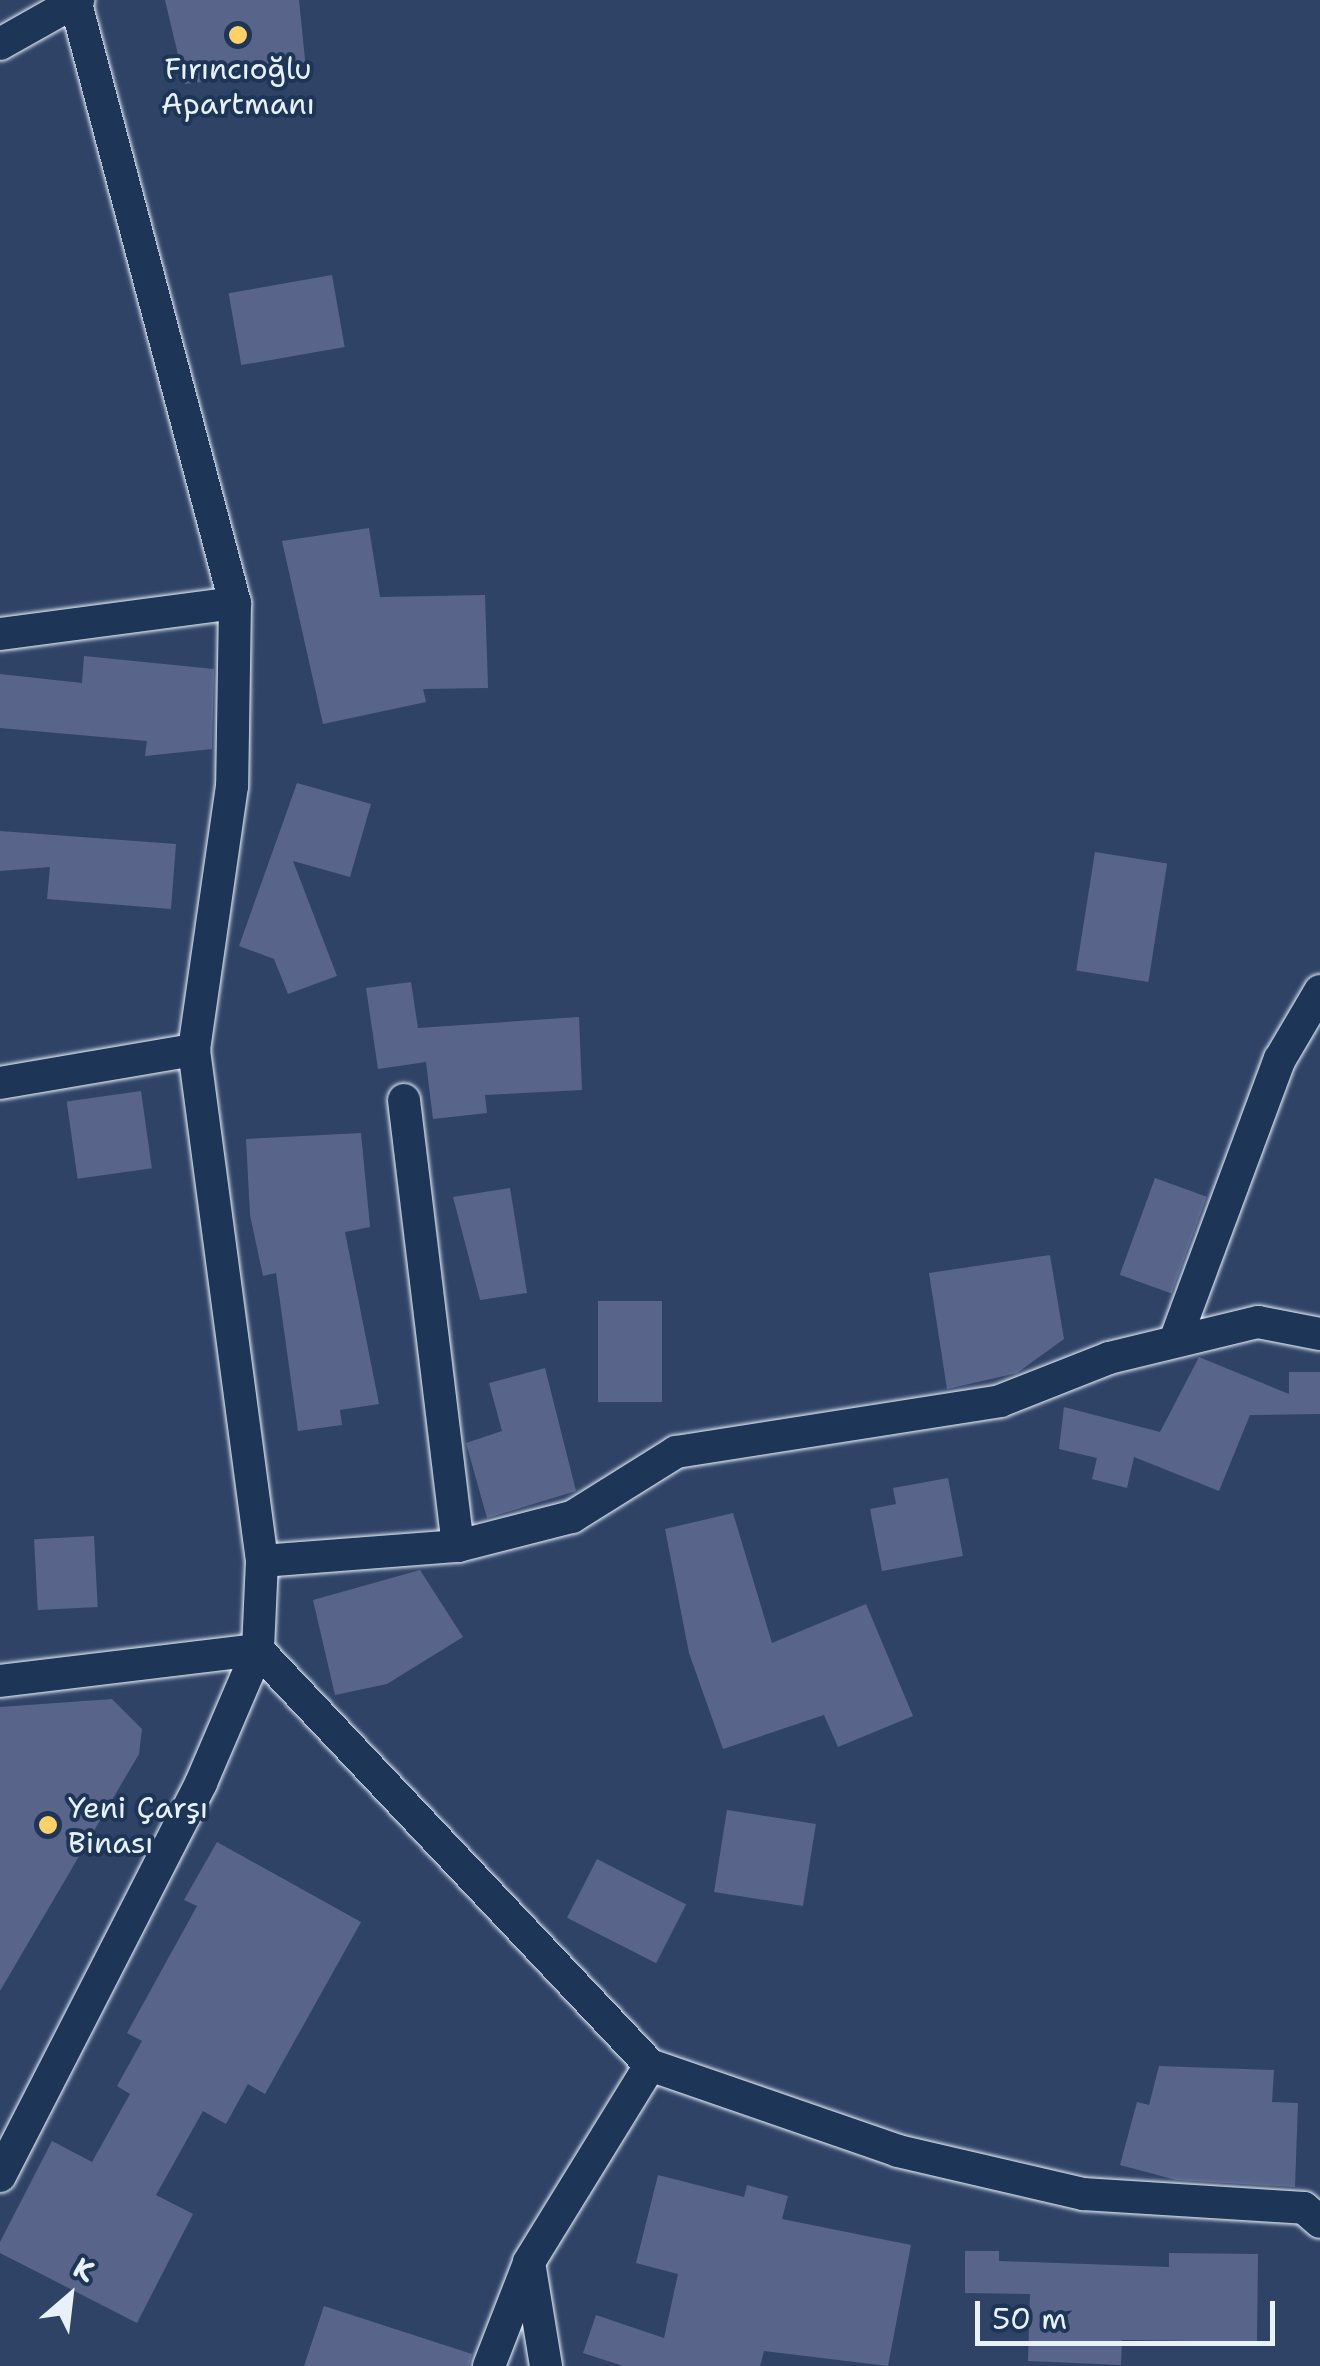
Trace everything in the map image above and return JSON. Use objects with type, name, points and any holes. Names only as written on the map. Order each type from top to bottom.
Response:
[{"type":"street","points":[[0,44],[76,0],[235,603],[232,786],[194,1050],[262,1561],[258,1650],[201,1783],[0,2176]]},
{"type":"street","points":[[0,634],[235,603]]},
{"type":"street","points":[[1176,1338],[1280,1059],[1320,991]]},
{"type":"street","points":[[0,1083],[194,1050]]},
{"type":"street","points":[[404,1100],[458,1546]]},
{"type":"street","points":[[262,1561],[458,1546],[572,1517],[676,1452],[1000,1402],[1176,1338],[1258,1322],[1320,1334]]},
{"type":"street","points":[[0,1681],[258,1650]]},
{"type":"street","points":[[258,1650],[650,2064],[898,2151],[1083,2194],[1304,2208],[1320,2222]]},
{"type":"street","points":[[489,2366],[529,2262],[650,2064]]},
{"type":"street","points":[[529,2262],[546,2366]]},
{"type":"building","name":"Fırıncıoğlu Apartmanı","points":[[165,0],[299,0],[306,69],[185,84]]},
{"type":"building","points":[[332,275],[345,347],[241,365],[229,293]]},
{"type":"building","points":[[369,528],[380,597],[485,595],[488,688],[423,689],[426,702],[323,724],[282,541]]},
{"type":"building","points":[[84,656],[214,669],[212,749],[145,756],[147,741],[0,728],[0,674],[82,683]]},
{"type":"building","points":[[297,783],[371,804],[350,877],[293,861],[337,976],[288,994],[274,959],[239,946]]},
{"type":"building","points":[[0,831],[176,844],[171,909],[47,899],[50,867],[0,871]]},
{"type":"building","points":[[1095,852],[1167,863],[1148,982],[1076,971]]},
{"type":"building","points":[[411,982],[418,1028],[579,1017],[582,1090],[485,1095],[487,1113],[433,1119],[426,1062],[378,1069],[366,988]]},
{"type":"building","points":[[141,1091],[152,1168],[78,1179],[67,1101]]},
{"type":"building","points":[[361,1133],[370,1227],[345,1232],[379,1404],[340,1410],[342,1425],[298,1431],[276,1273],[263,1276],[250,1215],[246,1139]]},
{"type":"building","points":[[1155,1178],[1207,1197],[1171,1294],[1120,1275]]},
{"type":"building","points":[[510,1188],[527,1293],[480,1300],[453,1197]]},
{"type":"building","points":[[1050,1255],[1064,1339],[1017,1373],[947,1389],[929,1273]]},
{"type":"building","points":[[598,1301],[662,1301],[662,1402],[598,1402]]},
{"type":"building","points":[[1199,1357],[1289,1394],[1289,1372],[1320,1372],[1320,1414],[1250,1415],[1219,1491],[1134,1457],[1127,1488],[1092,1479],[1097,1458],[1059,1449],[1064,1407],[1160,1432]]},
{"type":"building","points":[[545,1368],[576,1491],[487,1518],[466,1443],[502,1431],[489,1383]]},
{"type":"building","points":[[948,1478],[963,1556],[882,1571],[870,1509],[896,1504],[893,1488]]},
{"type":"building","points":[[733,1513],[772,1643],[866,1604],[913,1716],[838,1747],[824,1715],[723,1749],[689,1653],[665,1529]]},
{"type":"building","points":[[94,1536],[98,1607],[38,1610],[34,1539]]},
{"type":"building","points":[[420,1570],[463,1637],[387,1684],[335,1695],[313,1600]]},
{"type":"building","name":"Yeni Çarşı Binası","points":[[112,1699],[142,1729],[139,1754],[0,1991],[0,1707]]},
{"type":"building","points":[[727,1810],[816,1824],[803,1906],[714,1892]]},
{"type":"building","points":[[217,1842],[361,1922],[265,2094],[248,2084],[226,2124],[203,2111],[156,2195],[193,2214],[137,2323],[0,2253],[0,2242],[52,2141],[92,2162],[130,2094],[117,2086],[142,2041],[127,2033],[197,1906],[184,1900]]},
{"type":"building","points":[[597,1859],[686,1904],[656,1963],[567,1918]]},
{"type":"building","points":[[1159,2066],[1274,2070],[1272,2102],[1298,2103],[1295,2187],[1176,2180],[1120,2165],[1137,2102],[1149,2105]]},
{"type":"building","points":[[658,2175],[744,2197],[747,2185],[788,2196],[782,2219],[911,2245],[888,2366],[764,2351],[760,2366],[623,2366],[583,2353],[596,2315],[664,2338],[678,2274],[636,2263]]},
{"type":"building","points":[[965,2251],[999,2251],[999,2261],[1169,2267],[1169,2253],[1258,2254],[1257,2342],[1122,2340],[1121,2365],[1028,2361],[1030,2294],[965,2293]]},
{"type":"building","points":[[324,2306],[472,2354],[469,2366],[304,2366]]},
{"type":"place","name":"Fırıncıoğlu Apartmanı","points":[[238,35]]},
{"type":"place","name":"Yeni Çarşı Binası","points":[[48,1825]]}]
